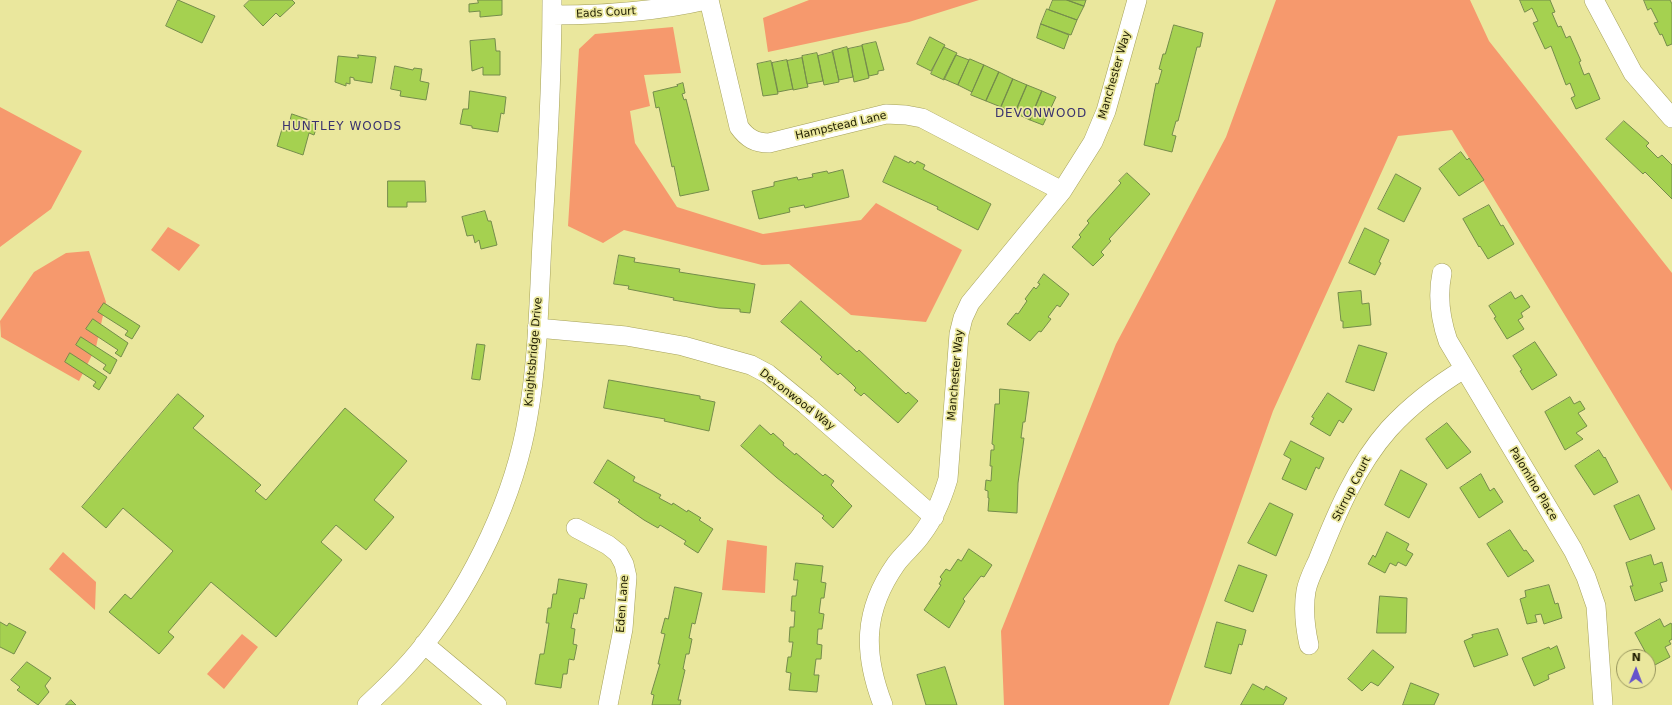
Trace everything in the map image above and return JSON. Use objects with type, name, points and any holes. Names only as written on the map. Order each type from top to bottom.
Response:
[{"type":"street","name":"Eads Court","points":[[552,7],[599,14],[646,11],[706,0]]},
{"type":"street","name":"Hampstead Lane","points":[[709,0],[739,127],[750,139],[760,143],[769,143],[886,114],[906,115],[922,118],[1062,191]]},
{"type":"street","name":"Manchester Way","points":[[882,705],[873,680],[869,653],[869,630],[874,607],[884,584],[897,563],[922,534],[934,517],[941,502],[948,480],[959,334],[962,318],[970,303],[1062,191],[1093,142],[1106,111],[1137,0]]},
{"type":"street","points":[[1594,0],[1633,73],[1672,118]]},
{"type":"street","name":"Knightsbridge Drive","points":[[367,705],[403,670],[450,608],[472,571],[504,500],[518,459],[528,418],[534,375],[547,162],[552,7]]},
{"type":"street","name":"Palomino Place","points":[[1442,273],[1439,302],[1441,322],[1448,341],[1573,550],[1586,577],[1596,606],[1603,705]]},
{"type":"street","name":"Devonwood Way","points":[[537,328],[626,336],[682,346],[751,365],[768,374],[806,405],[934,517]]},
{"type":"street","name":"Stirrup Court","points":[[1309,645],[1304,615],[1306,590],[1326,540],[1355,479],[1368,456],[1388,430],[1411,407],[1436,386],[1464,369]]},
{"type":"street","name":"Eden Lane","points":[[576,528],[608,545],[618,553],[624,564],[627,577],[623,629],[608,705]]},
{"type":"street","points":[[424,644],[497,705]]},
{"type":"shaded area","points":[[809,0],[979,0],[909,22],[768,52],[763,18]]},
{"type":"shaded area","points":[[1276,0],[1470,0],[1489,41],[1672,273],[1672,491],[1452,130],[1398,136],[1273,411],[1169,705],[1004,705],[1001,631],[1116,344],[1226,137]]},
{"type":"shaded area","points":[[673,27],[681,73],[644,75],[650,106],[630,111],[635,143],[677,207],[763,234],[861,220],[876,203],[962,250],[926,322],[851,315],[789,264],[762,265],[624,230],[603,243],[568,226],[579,49],[595,34]]},
{"type":"shaded area","points":[[0,107],[82,151],[51,209],[0,247]]},
{"type":"shaded area","points":[[168,227],[200,245],[179,271],[151,250]]},
{"type":"shaded area","points":[[89,251],[106,302],[96,347],[79,381],[1,337],[0,321],[34,272],[66,253]]},
{"type":"shaded area","points":[[727,540],[767,546],[765,593],[722,590]]},
{"type":"shaded area","points":[[63,552],[96,582],[95,610],[49,569]]},
{"type":"shaded area","points":[[242,634],[258,647],[224,689],[207,674]]},
{"type":"building","points":[[178,0],[215,16],[202,43],[166,26]]},
{"type":"building","points":[[250,0],[292,0],[295,3],[280,17],[276,13],[263,26],[244,6]]},
{"type":"building","points":[[478,0],[502,0],[502,15],[480,17],[480,11],[469,12],[469,4],[478,3]]},
{"type":"building","points":[[1053,0],[1067,0],[1084,6],[1077,20],[1049,10]]},
{"type":"building","points":[[1067,0],[1086,0],[1084,6]]},
{"type":"building","points":[[1520,0],[1550,0],[1555,12],[1552,13],[1558,27],[1561,26],[1566,38],[1570,36],[1581,61],[1579,62],[1584,75],[1589,73],[1600,99],[1576,109],[1571,98],[1575,96],[1570,83],[1566,85],[1551,46],[1545,49],[1533,23],[1538,21],[1532,8],[1525,12]]},
{"type":"building","points":[[1644,0],[1670,0],[1672,4],[1672,44],[1667,46],[1662,34],[1660,35],[1654,23],[1658,22],[1651,8],[1648,10]]},
{"type":"building","points":[[1047,9],[1077,20],[1071,35],[1041,24]]},
{"type":"building","points":[[1041,24],[1069,35],[1064,49],[1037,38]]},
{"type":"building","points":[[1174,25],[1203,33],[1200,47],[1197,47],[1178,121],[1176,121],[1172,135],[1176,136],[1172,152],[1144,145],[1156,83],[1158,84],[1162,70],[1159,69]]},
{"type":"building","points":[[930,37],[945,45],[931,71],[917,64]]},
{"type":"building","points":[[495,39],[496,51],[500,51],[500,75],[483,75],[483,67],[472,71],[470,41]]},
{"type":"building","points":[[876,42],[884,70],[878,71],[878,74],[869,76],[862,45]]},
{"type":"building","points":[[862,46],[869,78],[854,82],[848,49]]},
{"type":"building","points":[[847,47],[853,77],[839,80],[832,51]]},
{"type":"building","points":[[944,47],[957,53],[944,80],[931,74]]},
{"type":"building","points":[[833,52],[839,82],[824,85],[818,56]]},
{"type":"building","points":[[817,53],[823,81],[807,84],[802,56]]},
{"type":"building","points":[[358,55],[376,57],[372,83],[354,80],[354,78],[350,77],[350,84],[346,83],[346,86],[335,82],[338,56],[358,58]]},
{"type":"building","points":[[956,55],[969,60],[958,85],[944,79]]},
{"type":"building","points":[[802,58],[808,87],[793,90],[787,61]]},
{"type":"building","points":[[970,59],[984,65],[972,92],[958,85]]},
{"type":"building","points":[[787,60],[793,89],[778,92],[772,63]]},
{"type":"building","points":[[771,61],[778,94],[763,96],[757,64]]},
{"type":"building","points":[[984,65],[999,72],[986,101],[971,95]]},
{"type":"building","points":[[395,66],[413,70],[414,68],[422,69],[420,81],[429,83],[426,100],[400,96],[401,91],[391,89]]},
{"type":"building","points":[[999,72],[1013,79],[1001,107],[986,101]]},
{"type":"building","points":[[1013,79],[1027,85],[1015,113],[1001,107]]},
{"type":"building","points":[[683,83],[685,93],[682,94],[684,100],[686,99],[709,190],[680,196],[659,107],[656,108],[653,92],[678,86],[677,85]]},
{"type":"building","points":[[1027,85],[1042,91],[1030,120],[1015,113]]},
{"type":"building","points":[[470,91],[506,97],[504,114],[501,113],[498,132],[472,128],[472,126],[460,124],[463,109],[468,109]]},
{"type":"building","points":[[1042,91],[1056,97],[1043,125],[1030,120]]},
{"type":"building","points":[[292,114],[318,123],[314,135],[309,133],[303,155],[277,146],[282,129],[287,131]]},
{"type":"building","points":[[1624,121],[1649,143],[1646,146],[1658,158],[1662,155],[1672,165],[1672,199],[1645,172],[1643,174],[1606,139]]},
{"type":"building","points":[[1461,152],[1467,160],[1469,158],[1484,180],[1459,196],[1439,169]]},
{"type":"building","points":[[895,156],[909,163],[910,161],[915,164],[917,161],[925,165],[923,169],[991,204],[978,230],[937,209],[938,207],[883,182]]},
{"type":"building","points":[[843,170],[849,197],[805,208],[804,205],[789,208],[790,212],[759,219],[752,191],[774,186],[774,182],[797,177],[798,180],[813,177],[812,174]]},
{"type":"building","points":[[1127,173],[1150,194],[1109,239],[1111,241],[1101,252],[1104,255],[1093,266],[1072,247],[1081,237],[1079,235],[1089,223],[1087,221],[1121,183],[1119,181]]},
{"type":"building","points":[[1396,174],[1421,188],[1404,222],[1378,209]]},
{"type":"building","points":[[388,181],[425,181],[426,202],[407,202],[407,207],[388,207]]},
{"type":"building","points":[[1489,205],[1501,226],[1503,225],[1514,244],[1488,259],[1480,246],[1479,247],[1463,219]]},
{"type":"building","points":[[485,211],[488,221],[491,221],[497,245],[481,249],[479,240],[475,243],[473,235],[467,236],[462,217]]},
{"type":"building","points":[[1365,228],[1389,240],[1375,275],[1349,263]]},
{"type":"building","points":[[619,255],[635,258],[634,262],[680,269],[679,272],[755,284],[750,313],[740,312],[740,309],[719,308],[673,300],[674,298],[628,289],[629,286],[614,284]]},
{"type":"building","points":[[1044,274],[1069,294],[1060,307],[1057,305],[1048,317],[1051,319],[1041,332],[1039,331],[1030,341],[1007,324],[1016,313],[1018,314],[1027,301],[1025,299],[1034,287],[1036,289],[1040,284],[1038,283]]},
{"type":"building","points":[[1361,291],[1362,304],[1369,303],[1371,325],[1343,328],[1338,293]]},
{"type":"building","points":[[1511,292],[1515,299],[1522,295],[1530,307],[1521,313],[1523,317],[1518,320],[1524,329],[1507,339],[1494,318],[1496,317],[1489,306]]},
{"type":"building","points":[[801,301],[857,352],[859,350],[906,394],[908,392],[918,401],[898,423],[864,393],[861,396],[854,390],[856,388],[851,383],[840,373],[838,375],[820,359],[822,357],[781,322]]},
{"type":"building","points":[[104,303],[140,326],[132,339],[125,335],[128,331],[98,312]]},
{"type":"building","points":[[93,319],[128,343],[121,357],[115,353],[118,350],[86,329]]},
{"type":"building","points":[[81,337],[117,360],[110,374],[103,369],[106,365],[76,345]]},
{"type":"building","points":[[1535,342],[1557,375],[1532,390],[1520,371],[1522,370],[1513,356]]},
{"type":"building","points":[[477,344],[485,345],[480,380],[472,379]]},
{"type":"building","points":[[1359,345],[1387,353],[1374,391],[1346,382]]},
{"type":"building","points":[[70,353],[107,377],[99,390],[93,386],[96,382],[65,362]]},
{"type":"building","points":[[609,380],[700,396],[700,399],[715,402],[709,431],[664,421],[665,419],[604,408]]},
{"type":"building","points":[[1000,389],[1029,392],[1021,438],[1024,438],[1018,483],[1017,513],[988,511],[988,491],[985,490],[986,480],[991,481],[992,466],[990,466],[991,450],[994,450],[994,445],[992,444],[995,404],[999,404]]},
{"type":"building","points":[[1328,393],[1352,409],[1343,423],[1339,420],[1330,436],[1310,424],[1314,418],[1312,417]]},
{"type":"building","points":[[178,394],[204,416],[193,428],[261,485],[255,491],[266,500],[345,408],[407,461],[374,500],[394,517],[366,550],[336,525],[321,542],[342,560],[276,637],[211,582],[168,632],[174,637],[159,654],[109,612],[125,594],[131,599],[173,551],[123,508],[106,528],[82,507]]},
{"type":"building","points":[[1570,397],[1574,404],[1580,401],[1585,409],[1578,413],[1587,426],[1576,433],[1583,439],[1565,450],[1545,412]]},
{"type":"building","points":[[1447,423],[1471,452],[1447,469],[1426,439]]},
{"type":"building","points":[[760,425],[771,435],[773,433],[784,443],[783,445],[795,455],[796,453],[823,476],[825,474],[834,481],[831,485],[852,506],[833,528],[822,518],[824,516],[741,446]]},
{"type":"building","points":[[1291,441],[1324,458],[1319,469],[1316,467],[1306,490],[1282,479],[1291,459],[1284,455]]},
{"type":"building","points":[[1599,450],[1604,458],[1605,457],[1618,482],[1594,495],[1575,466]]},
{"type":"building","points":[[608,460],[635,477],[633,481],[661,495],[659,498],[672,505],[673,503],[687,512],[688,510],[701,518],[699,520],[713,529],[698,553],[684,544],[686,541],[660,525],[658,528],[644,520],[618,502],[620,500],[594,483]]},
{"type":"building","points":[[1401,470],[1427,484],[1409,518],[1385,505]]},
{"type":"building","points":[[1481,474],[1490,491],[1494,488],[1503,502],[1479,518],[1460,488]]},
{"type":"building","points":[[1639,495],[1655,529],[1630,540],[1614,506]]},
{"type":"building","points":[[1270,503],[1293,514],[1276,556],[1248,543]]},
{"type":"building","points":[[1510,530],[1524,551],[1526,550],[1534,561],[1508,577],[1487,544]]},
{"type":"building","points":[[1387,532],[1409,544],[1406,550],[1413,554],[1406,566],[1398,562],[1396,566],[1390,563],[1385,573],[1368,564],[1373,555],[1375,557]]},
{"type":"building","points":[[969,549],[992,565],[984,577],[981,576],[963,599],[965,601],[949,628],[924,610],[941,585],[939,584],[942,579],[940,577],[946,569],[950,571],[958,559],[961,561]]},
{"type":"building","points":[[1651,555],[1654,565],[1662,562],[1667,581],[1660,583],[1663,591],[1635,601],[1630,586],[1633,586],[1626,563]]},
{"type":"building","points":[[796,563],[823,566],[821,582],[826,583],[824,598],[821,598],[819,613],[824,614],[822,629],[818,629],[817,644],[822,645],[821,659],[816,659],[814,675],[819,675],[817,692],[789,690],[791,673],[786,672],[788,657],[791,657],[793,642],[789,642],[790,627],[794,627],[795,611],[791,611],[792,596],[796,596],[798,580],[794,580]]},
{"type":"building","points":[[1239,565],[1267,575],[1253,612],[1225,601]]},
{"type":"building","points":[[559,579],[587,584],[584,599],[580,598],[577,614],[574,613],[571,628],[575,629],[573,644],[577,645],[574,660],[569,659],[567,674],[563,674],[561,688],[535,684],[540,654],[544,654],[549,623],[546,623],[548,608],[551,608],[553,594],[556,594]]},
{"type":"building","points":[[1549,585],[1555,604],[1558,603],[1562,618],[1544,624],[1541,614],[1535,615],[1537,622],[1527,624],[1520,599],[1526,597],[1525,591]]},
{"type":"building","points":[[675,587],[702,593],[695,624],[692,623],[689,638],[692,639],[689,654],[686,654],[683,669],[685,670],[678,700],[681,700],[680,705],[652,705],[654,695],[651,694],[660,664],[658,664],[665,634],[661,633],[665,618],[668,619]]},
{"type":"building","points":[[1380,596],[1407,598],[1406,633],[1377,633]]},
{"type":"building","points":[[1660,619],[1664,627],[1671,623],[1672,639],[1669,641],[1671,644],[1665,647],[1670,657],[1656,664],[1656,649],[1644,649],[1635,633]]},
{"type":"building","points":[[0,622],[7,626],[9,623],[26,632],[14,654],[0,647]]},
{"type":"building","points":[[1217,622],[1246,630],[1242,645],[1239,644],[1231,674],[1205,667]]},
{"type":"building","points":[[1498,629],[1508,655],[1474,667],[1464,641],[1473,637],[1472,635]]},
{"type":"building","points":[[1557,646],[1565,668],[1548,675],[1549,679],[1534,686],[1522,658],[1549,647],[1550,649]]},
{"type":"building","points":[[1373,650],[1394,667],[1378,686],[1371,682],[1362,691],[1348,679]]},
{"type":"building","points":[[27,662],[51,678],[45,686],[49,692],[38,705],[17,690],[20,687],[11,680]]},
{"type":"building","points":[[945,667],[957,705],[926,705],[917,675]]},
{"type":"building","points":[[1411,683],[1439,694],[1434,705],[1403,705]]},
{"type":"building","points":[[1253,684],[1264,690],[1266,686],[1287,698],[1283,705],[1241,705]]},
{"type":"building","points":[[71,700],[76,705],[66,705]]},
{"type":"district","name":"DEVONWOOD","points":[[1041,114]]},
{"type":"district","name":"HUNTLEY WOODS","points":[[342,127]]}]
